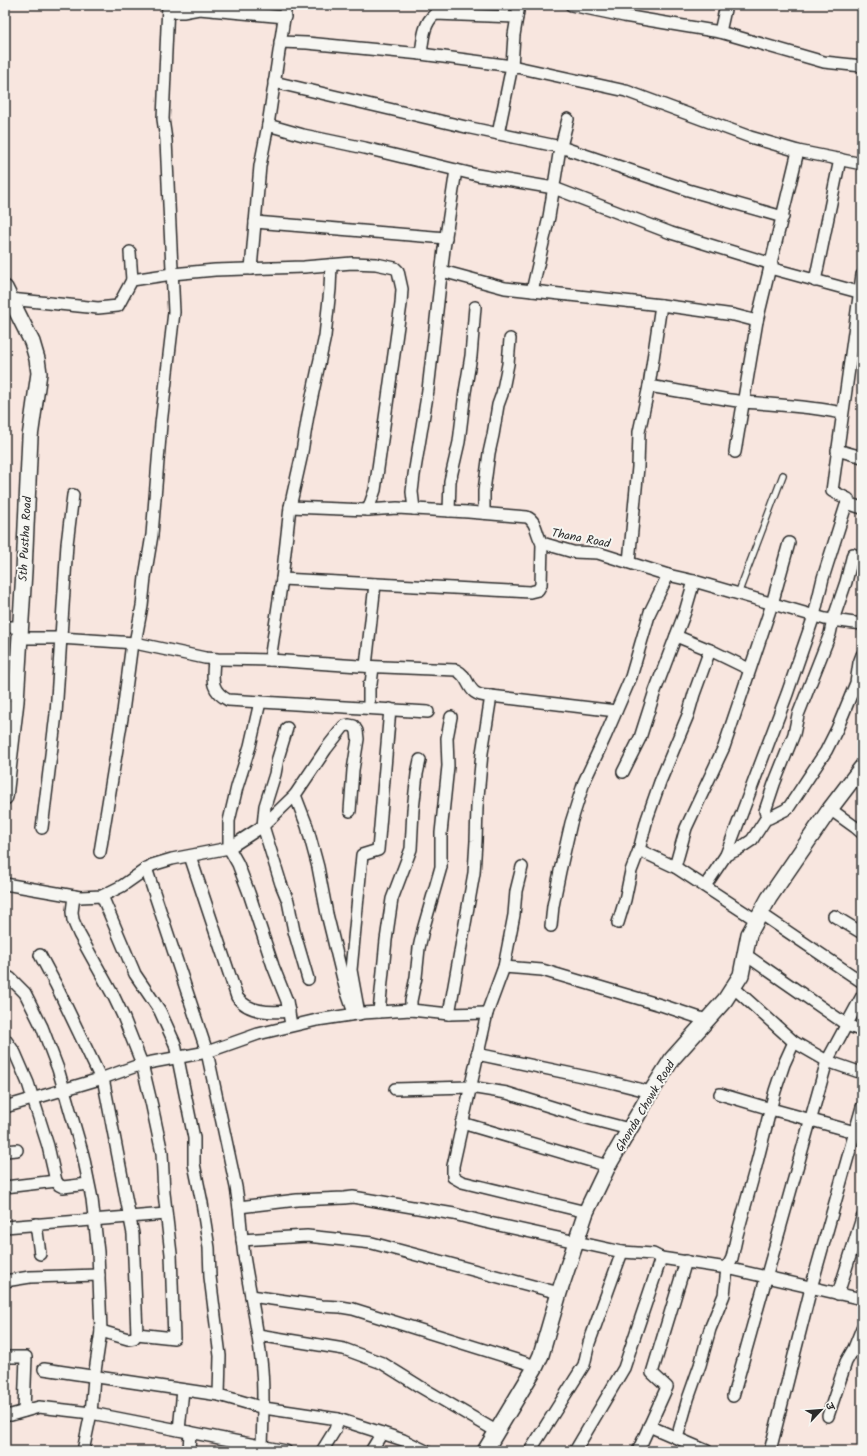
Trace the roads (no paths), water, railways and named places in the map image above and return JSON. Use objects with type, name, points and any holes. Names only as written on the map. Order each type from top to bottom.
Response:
[{"type":"street","points":[[251,270],[260,166],[268,125],[286,5]]},
{"type":"street","points":[[498,134],[512,66],[514,35],[519,5]]},
{"type":"street","points":[[571,5],[624,16],[720,32],[824,62],[862,66]]},
{"type":"street","points":[[720,32],[726,5]]},
{"type":"street","points":[[100,852],[108,797],[124,712],[134,643],[142,606],[152,535],[161,424],[174,312],[166,140],[163,119],[168,8],[183,12],[199,9],[285,17]]},
{"type":"street","points":[[421,54],[425,27],[434,14],[517,17]]},
{"type":"street","points":[[280,42],[307,43],[421,54],[512,66],[626,92],[750,137],[798,151],[862,164]]},
{"type":"street","points":[[274,82],[560,147],[688,190],[783,217]]},
{"type":"street","points":[[532,291],[554,188],[560,147],[568,119]]},
{"type":"street","points":[[268,125],[303,135],[365,148],[477,175],[554,188],[671,233],[815,281],[861,293]]},
{"type":"street","points":[[735,452],[757,322],[798,151]]},
{"type":"street","points":[[815,281],[840,159]]},
{"type":"street","points":[[414,509],[412,492],[413,481],[428,390],[446,238],[456,170]]},
{"type":"street","points":[[255,222],[446,238]]},
{"type":"street","points":[[7,296],[98,308],[118,306],[132,280],[130,252]]},
{"type":"street","points":[[132,280],[215,270],[251,270],[331,264],[360,264],[395,268],[398,271],[402,289],[401,304],[375,490],[368,510]]},
{"type":"street","points":[[270,660],[282,579],[290,507],[325,336],[331,264]]},
{"type":"street","points":[[442,271],[505,288],[660,305],[734,315],[757,322]]},
{"type":"street","points":[[705,886],[726,855],[788,694],[814,616],[822,578],[847,503],[848,499],[832,491],[842,413],[861,293],[862,274]]},
{"type":"street","name":"5th Pustha Road","points":[[5,798],[10,701],[20,633],[30,436],[39,373],[32,342],[7,296]]},
{"type":"street","points":[[629,562],[636,496],[639,432],[649,386],[660,305]]},
{"type":"street","points":[[449,511],[450,481],[459,442],[471,356],[475,307]]},
{"type":"street","points":[[484,513],[484,491],[489,453],[498,405],[502,394],[508,364],[510,339]]},
{"type":"street","points":[[649,386],[744,402],[789,405],[824,409],[842,413]]},
{"type":"street","points":[[837,450],[862,457]]},
{"type":"street","points":[[42,828],[56,714],[67,544],[73,496]]},
{"type":"street","points":[[847,503],[862,508]]},
{"type":"street","points":[[290,507],[368,510],[397,508],[527,517],[531,518],[538,538],[542,543]]},
{"type":"street","name":"Thana Road","points":[[282,579],[530,592],[538,590],[541,585],[542,543],[573,552],[598,553],[668,575],[694,581],[814,616],[862,624]]},
{"type":"street","points":[[675,866],[686,828],[724,747],[772,604],[788,543]]},
{"type":"street","points":[[767,817],[765,811],[794,734],[798,715],[830,634],[853,554]]},
{"type":"street","points":[[551,926],[553,906],[572,823],[584,782],[631,676],[650,612],[668,575]]},
{"type":"street","points":[[623,772],[640,738],[694,581]]},
{"type":"street","points":[[368,708],[369,685],[371,684],[369,666],[375,584]]},
{"type":"street","points":[[5,627],[20,633],[60,638],[134,643],[214,659],[270,660],[456,670],[460,672],[478,695],[616,711]]},
{"type":"street","points":[[676,636],[710,650],[749,669]]},
{"type":"street","points":[[618,923],[625,900],[631,871],[639,850],[647,819],[660,782],[688,715],[710,650]]},
{"type":"street","points":[[767,817],[774,817],[789,806],[826,751],[856,683],[859,663],[862,655]]},
{"type":"street","points":[[214,659],[213,679],[215,688],[220,696],[228,700],[428,712]]},
{"type":"street","points":[[449,1014],[474,873],[477,807],[482,753],[491,696]]},
{"type":"street","points":[[260,702],[250,746],[237,786],[229,821],[229,848],[238,864],[249,893],[273,966],[287,1001],[291,1025]]},
{"type":"street","points":[[357,1014],[351,970],[362,855],[378,850],[390,709]]},
{"type":"street","points":[[411,1010],[419,948],[441,867],[441,833],[448,766],[447,738],[451,717]]},
{"type":"street","points":[[5,884],[74,896],[102,896],[122,886],[146,868],[172,859],[229,848],[263,826],[295,795],[326,749],[344,726],[349,725],[354,726],[357,731],[358,739],[353,770],[350,811]]},
{"type":"street","points":[[287,728],[265,806],[263,826],[281,884],[288,901],[294,931],[308,979]]},
{"type":"street","points":[[379,1012],[386,940],[392,899],[411,850],[416,774],[420,760]]},
{"type":"street","name":"Ghonda Chowk Road","points":[[485,1451],[536,1366],[541,1355],[559,1293],[586,1212],[608,1166],[672,1059],[725,1000],[741,975],[749,934],[758,916],[830,808],[862,767]]},
{"type":"street","points":[[295,795],[307,826],[318,867],[327,914],[345,987],[357,1014]]},
{"type":"street","points":[[830,808],[862,833]]},
{"type":"street","points":[[726,855],[752,840],[767,817]]},
{"type":"street","points":[[639,850],[675,866],[705,886],[758,916],[862,982]]},
{"type":"street","points":[[190,856],[237,997],[248,1007],[267,1012],[289,1011]]},
{"type":"street","points":[[522,866],[516,891],[514,915],[504,967],[487,1013],[477,1054],[462,1124],[453,1177],[457,1180],[586,1212]]},
{"type":"street","points":[[146,868],[207,1052],[239,1207],[242,1240],[258,1335],[262,1370],[264,1408],[262,1446]]},
{"type":"street","points":[[74,896],[72,916],[79,934],[114,997],[142,1064],[162,1153],[164,1193],[171,1254],[174,1338],[137,1334]]},
{"type":"street","points":[[102,896],[135,974],[160,1011],[175,1044],[194,1138],[194,1164],[209,1248],[210,1277],[220,1356],[219,1395]]},
{"type":"street","points":[[834,916],[862,933]]},
{"type":"street","points":[[40,955],[102,1078],[133,1234],[137,1334],[134,1338],[128,1339],[101,1331]]},
{"type":"street","points":[[746,955],[846,1025],[862,1031]]},
{"type":"street","points":[[504,967],[542,970],[706,1020]]},
{"type":"street","points":[[5,984],[10,978],[25,994],[42,1027],[58,1069],[83,1155],[94,1219],[99,1275],[101,1331],[94,1378],[91,1413],[83,1451]]},
{"type":"street","points":[[733,987],[794,1042],[827,1061],[862,1073]]},
{"type":"street","points":[[733,1396],[827,1061],[862,996]]},
{"type":"street","points":[[5,1107],[102,1078],[142,1064],[207,1052],[258,1034],[291,1025],[357,1014],[411,1010],[449,1014],[487,1013]]},
{"type":"street","points":[[5,1039],[15,1053],[28,1083],[48,1146],[58,1185],[63,1187],[88,1184]]},
{"type":"street","points":[[677,1438],[710,1329],[724,1295],[727,1268],[732,1258],[784,1064],[794,1042]]},
{"type":"street","points":[[477,1054],[651,1092]]},
{"type":"street","points":[[395,1089],[470,1087],[507,1093],[587,1118],[629,1129]]},
{"type":"street","points":[[720,1094],[855,1132]]},
{"type":"street","points":[[770,1451],[811,1288],[862,1107]]},
{"type":"street","points":[[462,1124],[608,1166]]},
{"type":"street","points":[[5,1151],[17,1150]]},
{"type":"street","points":[[5,1187],[56,1181]]},
{"type":"street","points":[[239,1207],[297,1200],[353,1197],[454,1214],[622,1252],[653,1254],[661,1258],[686,1261],[767,1276],[811,1288],[862,1299]]},
{"type":"street","points":[[5,1227],[166,1214]]},
{"type":"street","points":[[838,1294],[862,1218]]},
{"type":"street","points":[[36,1224],[40,1254]]},
{"type":"street","points":[[242,1240],[307,1236],[372,1243],[559,1293]]},
{"type":"street","points":[[530,1451],[584,1366],[589,1343],[622,1252]]},
{"type":"street","points":[[575,1451],[624,1368],[661,1258]]},
{"type":"street","points":[[638,1451],[666,1387],[652,1373],[686,1261]]},
{"type":"street","points":[[5,1281],[30,1277],[99,1275]]},
{"type":"street","points":[[251,1296],[353,1309],[536,1366]]},
{"type":"street","points":[[828,1416],[846,1362],[854,1348],[862,1328]]},
{"type":"street","points":[[258,1335],[344,1349],[382,1363],[496,1431]]},
{"type":"street","points":[[5,1357],[26,1357],[24,1411]]},
{"type":"street","points":[[44,1369],[94,1378],[219,1395],[264,1408],[338,1419],[403,1440],[426,1451]]},
{"type":"street","points":[[184,1390],[185,1431],[189,1451]]},
{"type":"street","points":[[5,1415],[11,1415],[39,1407],[91,1413],[286,1451]]},
{"type":"street","points":[[322,1451],[335,1430],[338,1419]]},
{"type":"street","points":[[649,1426],[707,1451]]},
{"type":"street","points":[[371,1451],[382,1433]]},
{"type":"lane","points":[[738,594],[783,475]]}]
